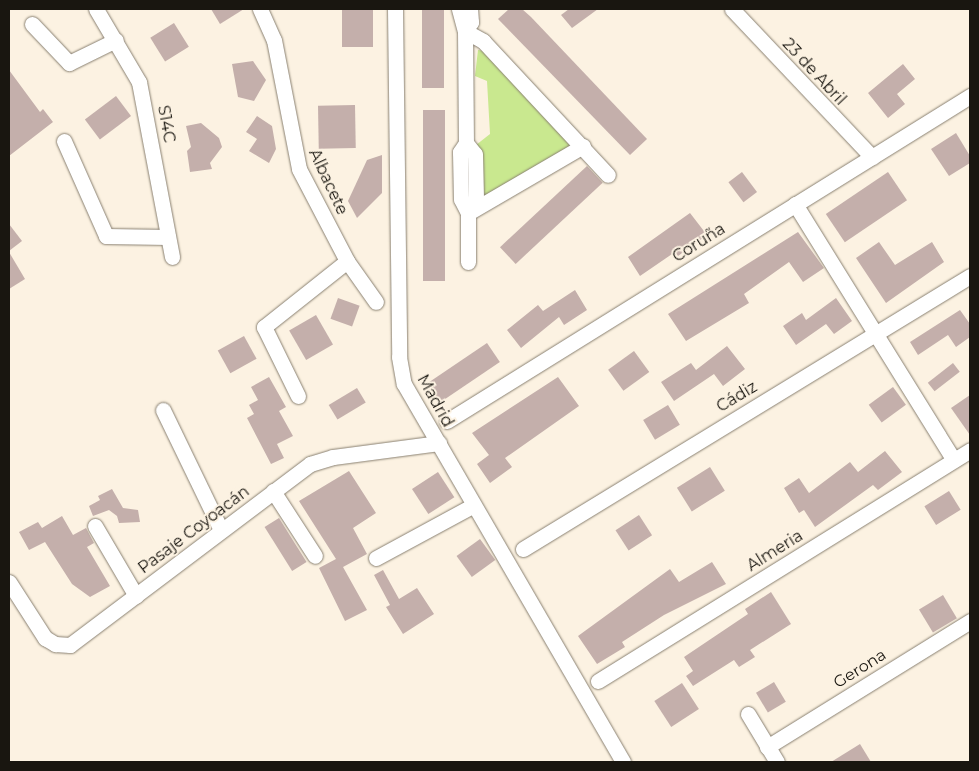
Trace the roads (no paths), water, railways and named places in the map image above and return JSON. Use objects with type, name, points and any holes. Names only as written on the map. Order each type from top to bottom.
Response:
[{"type":"street","name":"S14C","points":[[96,9],[140,82],[172,257]]},
{"type":"street","name":"Albacete","points":[[260,9],[274,40],[299,168],[347,261],[376,302]]},
{"type":"street","name":"Madrid","points":[[395,9],[401,373],[411,398],[439,443],[623,762]]},
{"type":"street","points":[[459,9],[465,31],[466,143],[475,154],[476,181],[476,199],[468,213],[468,262]]},
{"type":"street","points":[[465,31],[472,22],[470,9]]},
{"type":"street","name":"23 de Abril","points":[[732,9],[872,157]]},
{"type":"street","points":[[32,24],[69,63],[116,40]]},
{"type":"street","points":[[465,31],[483,41],[583,146],[608,175]]},
{"type":"street","name":"Coruña","points":[[447,421],[970,96]]},
{"type":"street","points":[[64,141],[106,236],[168,237]]},
{"type":"street","points":[[468,213],[583,146]]},
{"type":"street","points":[[795,204],[877,332],[954,460]]},
{"type":"street","points":[[298,396],[264,327],[347,261]]},
{"type":"street","name":"Cádiz","points":[[523,549],[970,276]]},
{"type":"street","points":[[163,410],[221,530]]},
{"type":"street","name":"Pasaje Coyoacán","points":[[9,582],[45,638],[63,646],[76,642],[273,491],[320,459],[439,443]]},
{"type":"street","name":"Almeria","points":[[598,681],[970,450]]},
{"type":"street","points":[[273,491],[314,556]]},
{"type":"street","points":[[376,558],[474,505]]},
{"type":"street","points":[[94,526],[136,596]]},
{"type":"street","name":"Gerona","points":[[767,747],[970,621]]},
{"type":"street","points":[[748,714],[777,762]]}]
